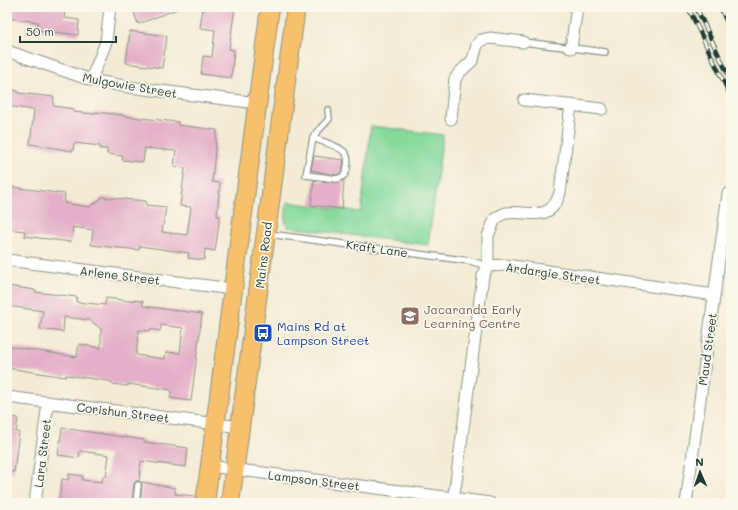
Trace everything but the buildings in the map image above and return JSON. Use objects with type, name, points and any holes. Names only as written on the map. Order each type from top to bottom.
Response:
[{"type":"main road","points":[[204,503],[270,7]]},
{"type":"main road","name":"Mains Road","points":[[230,503],[296,7]]},
{"type":"street","points":[[91,80],[106,42],[110,7]]},
{"type":"street","points":[[571,48],[577,7]]},
{"type":"street","points":[[451,119],[455,79],[473,60],[476,45],[481,40],[490,38],[523,42]]},
{"type":"street","name":"Mulgowie Street","points":[[7,51],[91,80],[129,87],[257,103]]},
{"type":"street","points":[[524,100],[602,109]]},
{"type":"street","points":[[488,266],[488,236],[495,219],[505,214],[537,214],[548,211],[557,203],[560,193],[571,105]]},
{"type":"street","name":"Maud Street","points":[[686,503],[728,194]]},
{"type":"street","name":"Arlene Street","points":[[7,260],[232,289]]},
{"type":"street","name":"Ardargie Street","points":[[452,500],[458,474],[484,276],[488,266],[506,265],[714,295]]},
{"type":"street","name":"Corishun Street","points":[[7,397],[240,427]]},
{"type":"street","name":"Lara Street","points":[[35,503],[48,402]]},
{"type":"street","name":"Lampson Street","points":[[210,466],[452,500],[490,503]]},
{"type":"lane","points":[[523,42],[605,52]]},
{"type":"lane","points":[[313,138],[345,153],[348,161],[347,170],[342,178],[337,179],[306,175],[313,138],[329,119],[328,110]]},
{"type":"lane","name":"Kraft Lane","points":[[265,233],[470,261],[488,266]]},
{"type":"lane","points":[[136,503],[138,485]]},
{"type":"green space","points":[[371,126],[443,135],[428,245],[288,227],[285,221],[287,202],[361,212]]},
{"type":"railway","points":[[688,7],[731,97]]},
{"type":"railway","points":[[696,7],[731,81]]},
{"type":"railway","points":[[720,7],[731,31]]},
{"type":"place","name":"Jacaranda Early Learning Centre","points":[[410,316]]},
{"type":"place","name":"Mains Rd at Lampson Street","points":[[263,333]]}]
